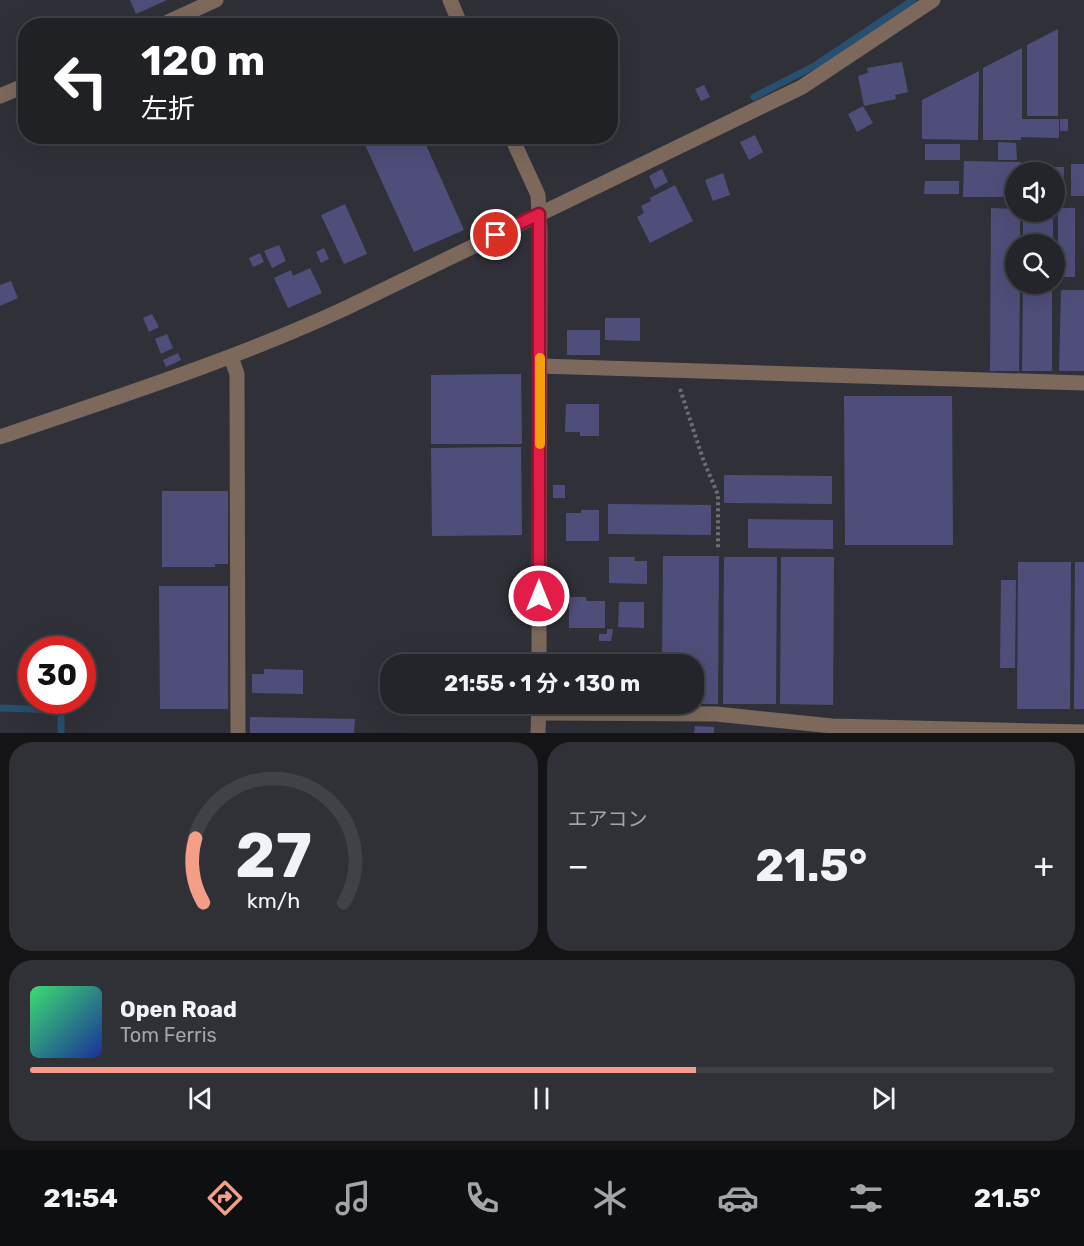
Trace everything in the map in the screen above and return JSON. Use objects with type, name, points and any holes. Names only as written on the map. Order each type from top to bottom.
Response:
[{"type":"street","points":[[177,18],[216,0]]},
{"type":"street","points":[[450,0],[458,18]]},
{"type":"street","points":[[0,437],[231,357],[338,312],[801,87],[933,0]]},
{"type":"street","points":[[0,96],[18,88]]},
{"type":"street","points":[[515,144],[538,195],[539,214],[539,654]]},
{"type":"street","points":[[231,357],[237,374],[238,733]]},
{"type":"street","points":[[540,366],[1084,383]]},
{"type":"street","points":[[538,714],[538,733]]},
{"type":"street","points":[[704,714],[832,726],[1084,732]]},
{"type":"path","points":[[678,371],[677,379],[703,459],[718,495],[718,549]]},
{"type":"building","points":[[130,0],[167,0],[136,14]]},
{"type":"building","points":[[1058,29],[1058,116],[1027,116],[1027,45]]},
{"type":"building","points":[[1022,48],[1022,119],[1059,119],[1059,138],[1021,137],[1021,140],[983,140],[983,68]]},
{"type":"building","points":[[902,62],[908,92],[895,95],[896,99],[864,106],[858,76],[868,73],[867,68]]},
{"type":"building","points":[[979,71],[978,140],[922,139],[922,100]]},
{"type":"building","points":[[704,85],[710,97],[701,101],[695,89]]},
{"type":"building","points":[[863,106],[873,123],[857,132],[848,114]]},
{"type":"building","points":[[1060,119],[1068,119],[1068,131],[1060,131]]},
{"type":"building","points":[[755,135],[763,152],[749,160],[740,142]]},
{"type":"building","points":[[998,142],[1016,143],[1017,160],[998,160]]},
{"type":"building","points":[[365,144],[426,144],[464,230],[414,252]]},
{"type":"building","points":[[925,144],[960,144],[960,160],[925,160]]},
{"type":"building","points":[[964,161],[1021,162],[1005,162],[1005,197],[963,197]]},
{"type":"building","points":[[1071,164],[1084,164],[1084,196],[1071,196]]},
{"type":"building","points":[[662,169],[668,182],[655,189],[649,176]]},
{"type":"building","points":[[723,173],[730,195],[713,201],[705,180]]},
{"type":"building","points":[[925,181],[959,181],[959,194],[924,194]]},
{"type":"building","points":[[675,185],[693,221],[650,243],[637,217],[644,213],[641,206],[651,201],[650,198]]},
{"type":"building","points":[[345,204],[367,254],[344,264],[321,215]]},
{"type":"building","points":[[991,208],[1005,209],[1005,222],[1020,222],[1020,234],[1005,234],[1005,294],[1020,294],[1019,371],[990,371]]},
{"type":"building","points":[[1065,208],[1075,208],[1075,277],[1065,277],[1065,234],[1058,234],[1058,222],[1065,222]]},
{"type":"building","points":[[1023,222],[1053,222],[1053,234],[1023,234]]},
{"type":"building","points":[[279,245],[286,261],[272,268],[264,251]]},
{"type":"building","points":[[324,248],[329,259],[321,263],[316,252]]},
{"type":"building","points":[[260,253],[264,262],[253,267],[249,258]]},
{"type":"building","points":[[310,268],[322,293],[288,308],[274,278],[291,270],[293,276]]},
{"type":"building","points":[[11,281],[18,298],[0,306],[0,285]]},
{"type":"building","points":[[1065,290],[1084,290],[1084,371],[1059,371],[1061,294],[1065,294]]},
{"type":"building","points":[[1023,294],[1052,294],[1052,371],[1022,371]]},
{"type":"building","points":[[152,314],[159,327],[149,332],[143,318]]},
{"type":"building","points":[[605,318],[640,318],[640,341],[605,340]]},
{"type":"building","points":[[567,330],[600,330],[600,355],[567,355]]},
{"type":"building","points":[[167,334],[173,348],[161,354],[155,339]]},
{"type":"building","points":[[178,353],[181,360],[166,367],[163,360]]},
{"type":"building","points":[[521,374],[522,444],[431,444],[431,375]]},
{"type":"building","points":[[844,396],[952,396],[953,545],[845,545]]},
{"type":"building","points":[[566,404],[599,404],[599,436],[580,436],[580,432],[565,432]]},
{"type":"building","points":[[521,447],[522,535],[432,536],[431,448]]},
{"type":"building","points":[[724,475],[832,476],[832,504],[724,503]]},
{"type":"building","points":[[553,485],[565,485],[565,498],[553,498]]},
{"type":"building","points":[[162,491],[228,491],[228,564],[215,564],[215,567],[162,567]]},
{"type":"building","points":[[608,504],[711,505],[711,535],[608,534]]},
{"type":"building","points":[[581,510],[599,510],[599,541],[566,541],[566,513],[581,513]]},
{"type":"building","points":[[748,519],[833,520],[833,549],[748,548]]},
{"type":"building","points":[[663,556],[719,556],[718,704],[704,704],[704,654],[662,654]]},
{"type":"building","points":[[609,557],[635,557],[634,561],[647,561],[647,584],[609,583]]},
{"type":"building","points":[[724,557],[777,557],[776,704],[723,704]]},
{"type":"building","points":[[781,557],[834,557],[833,705],[780,704]]},
{"type":"building","points":[[1018,562],[1071,562],[1070,709],[1017,709]]},
{"type":"building","points":[[1075,562],[1084,562],[1084,709],[1074,709]]},
{"type":"building","points":[[1001,580],[1016,580],[1015,668],[1000,668]]},
{"type":"building","points":[[159,586],[228,586],[228,709],[160,709]]},
{"type":"building","points":[[569,597],[586,597],[586,601],[605,601],[605,628],[569,628]]},
{"type":"building","points":[[619,602],[644,602],[644,628],[618,627]]},
{"type":"building","points":[[607,629],[613,629],[611,641],[599,641],[599,634],[607,634]]},
{"type":"building","points":[[264,669],[303,670],[303,694],[252,693],[252,674],[264,674]]},
{"type":"building","points":[[250,717],[355,719],[354,733],[250,733]]},
{"type":"building","points":[[695,726],[714,727],[714,733],[694,733]]},
{"type":"waterway","points":[[754,97],[816,65],[913,0]]},
{"type":"waterway","points":[[0,708],[61,710],[61,733]]},
{"type":"slow traffic","points":[[540,358],[540,444]]},
{"type":"route","points":[[496,235],[539,214],[539,596]]}]
